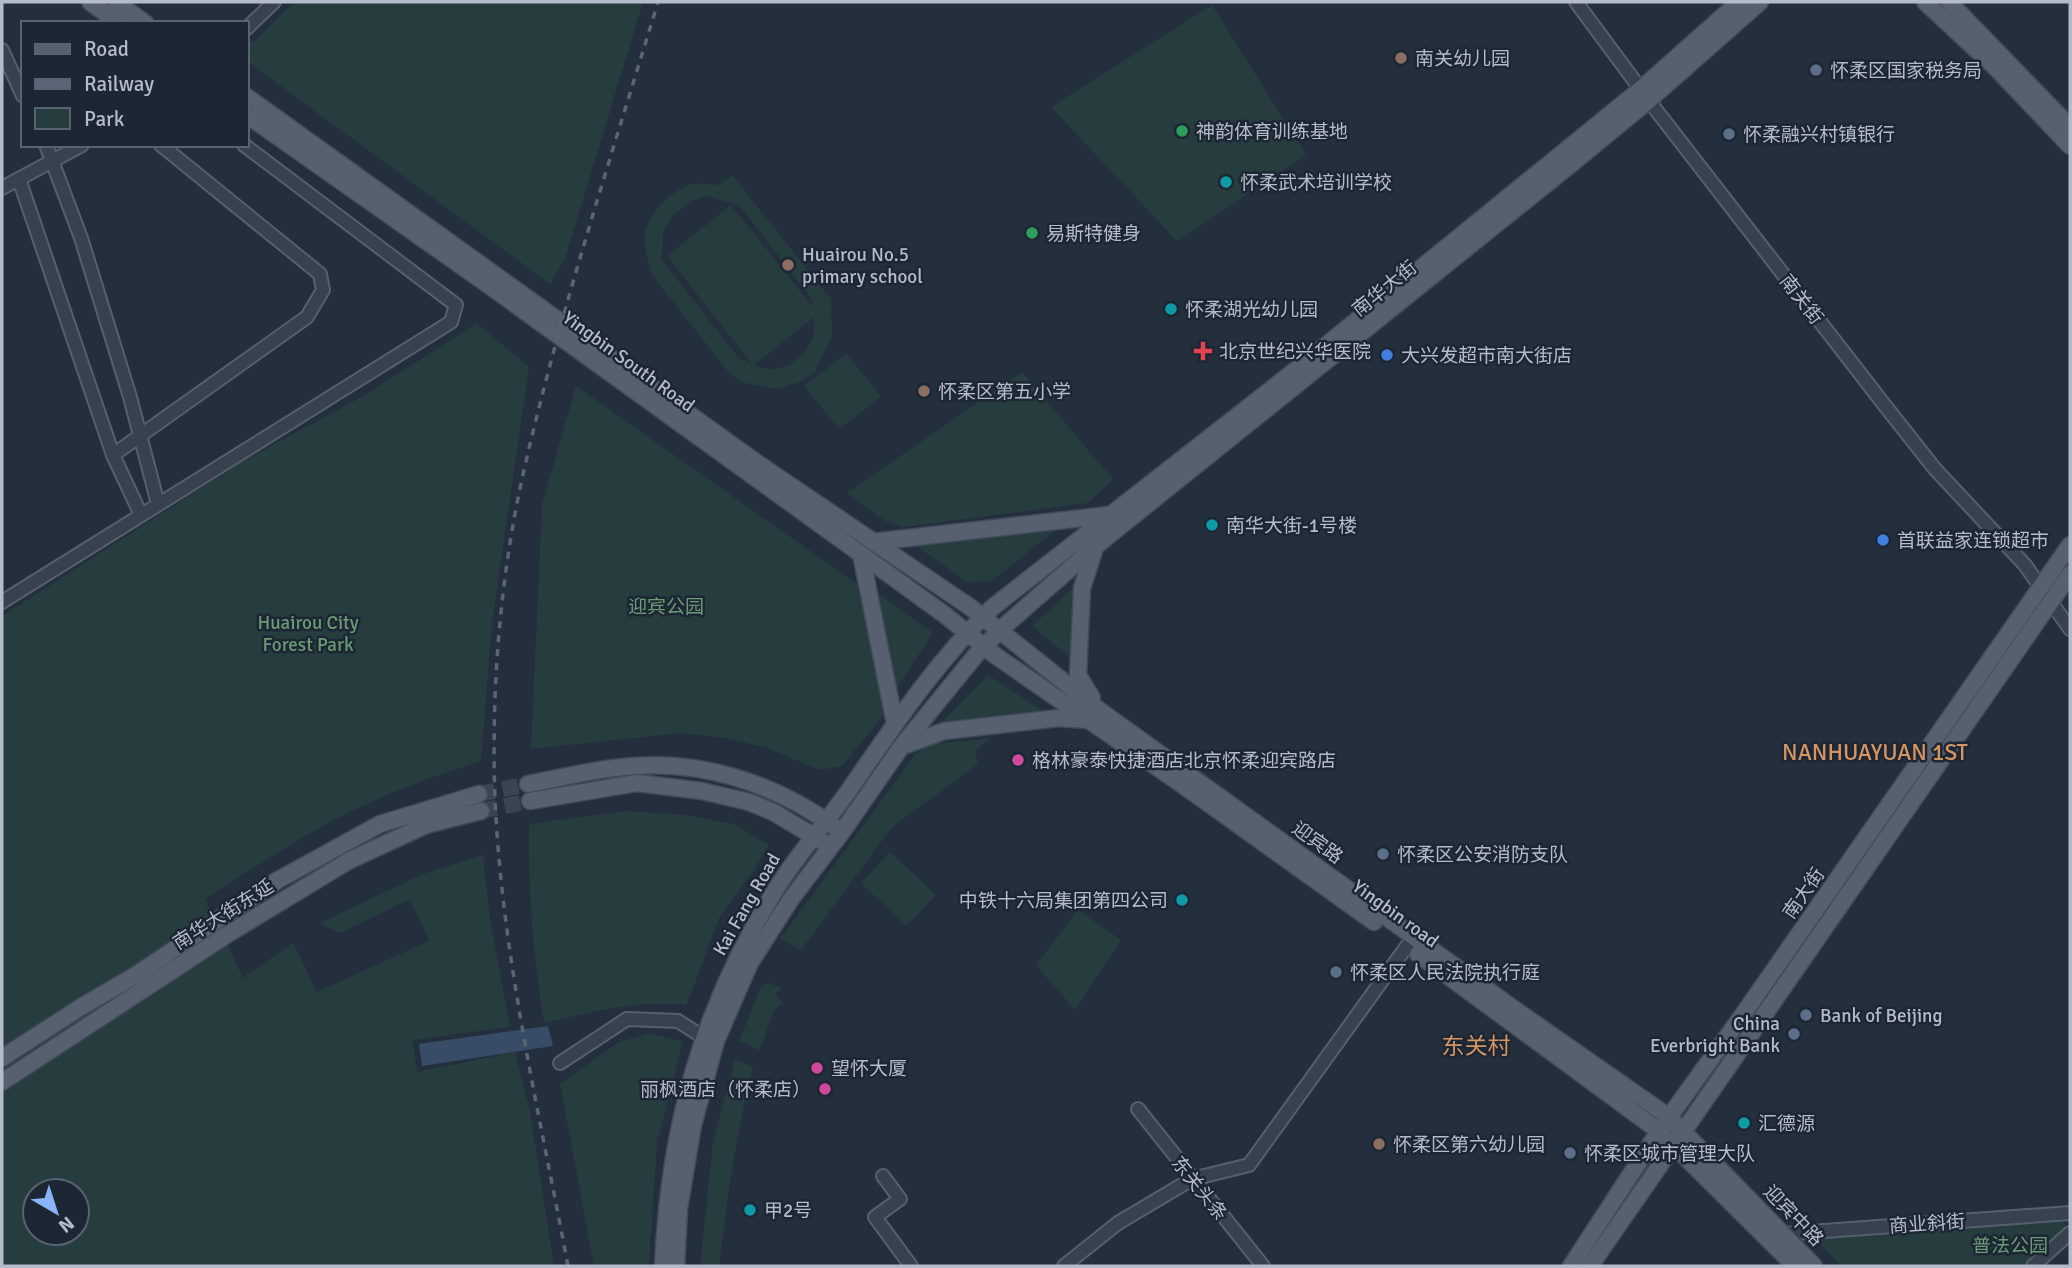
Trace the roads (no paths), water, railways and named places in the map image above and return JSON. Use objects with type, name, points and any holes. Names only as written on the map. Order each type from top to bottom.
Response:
[{"type":"main road","points":[[90,2],[116,21]]},
{"type":"main road","points":[[116,2],[142,21]]},
{"type":"main road","name":"南华大街","points":[[1000,630],[1097,545],[1249,424],[1645,95],[1739,2]]},
{"type":"main road","name":"南华大街","points":[[983,617],[1760,2]]},
{"type":"main road","points":[[1925,2],[1996,68],[2070,146]]},
{"type":"main road","points":[[1949,2],[2070,127]]},
{"type":"main road","name":"Yingbin South Road","points":[[248,98],[760,465],[983,617]]},
{"type":"main road","name":"Yingbin South Road","points":[[248,116],[487,284],[984,646]]},
{"type":"main road","points":[[873,541],[1110,515]]},
{"type":"main road","points":[[901,747],[944,731],[1095,715],[1078,675],[1082,589],[1097,545]]},
{"type":"main road","name":"南大街","points":[[1571,1266],[1659,1130],[1742,1016],[2070,545]]},
{"type":"main road","points":[[861,554],[895,724]]},
{"type":"main road","name":"南大街","points":[[1590,1266],[2070,574]]},
{"type":"main road","points":[[983,617],[1000,630]]},
{"type":"main road","name":"Kai Fang Road","points":[[663,1266],[666,1207],[680,1122],[703,1037],[737,958],[776,889],[814,835],[827,821],[957,642],[983,617]]},
{"type":"main road","name":"Kai Fang Road","points":[[676,1266],[679,1209],[693,1125],[716,1041],[751,961],[791,899],[901,747],[1000,630]]},
{"type":"main road","name":"迎宾路","points":[[1000,630],[1095,715],[1669,1117],[1680,1138]]},
{"type":"main road","name":"Yingbin road","points":[[984,646],[1095,715],[1659,1130],[1680,1138],[1796,1266]]},
{"type":"main road","points":[[528,784],[624,766],[683,765],[739,777],[794,803],[842,832]]},
{"type":"main road","points":[[530,802],[638,783],[702,791],[749,802],[773,812],[831,847]]},
{"type":"main road","name":"南华大街东延","points":[[2,1058],[136,975],[278,880],[368,830],[479,794]]},
{"type":"main road","name":"南华大街东延","points":[[2,1082],[228,934],[350,860],[426,825],[481,811]]},
{"type":"main road","name":"迎宾中路","points":[[1680,1138],[1814,1266]]},
{"type":"street","points":[[248,27],[274,2]]},
{"type":"street","name":"南关街","points":[[1576,2],[1935,469],[2025,565],[2070,629]]},
{"type":"street","points":[[2,50],[21,92]]},
{"type":"street","points":[[47,147],[81,238],[158,505]]},
{"type":"street","points":[[2,188],[78,147]]},
{"type":"street","points":[[113,455],[307,317],[323,290],[320,274],[163,147]]},
{"type":"street","points":[[2,602],[451,322],[456,305],[247,147]]},
{"type":"street","points":[[19,179],[113,455],[141,515]]},
{"type":"street","points":[[1064,1266],[1118,1223],[1192,1179],[1249,1166],[1407,946]]},
{"type":"street","points":[[560,1063],[626,1019],[678,1021],[703,1037]]},
{"type":"street","name":"东关头条","points":[[1138,1109],[1263,1266]]},
{"type":"street","points":[[883,1176],[900,1199],[875,1217],[911,1266]]},
{"type":"street","name":"商业斜街","points":[[1783,1234],[2070,1213]]},
{"type":"street","points":[[2033,1266],[2070,1233]]},
{"type":"water","points":[[548,1026],[553,1046],[422,1066],[419,1044]]},
{"type":"tunnel","points":[[479,794],[528,784]]},
{"type":"tunnel","points":[[481,811],[530,801]]},
{"type":"railway","points":[[568,1266],[523,1034],[505,917],[495,799],[496,675],[509,551],[538,411],[587,235],[658,2]]},
{"type":"place","name":"南关幼儿园","points":[[1401,58]]},
{"type":"place","name":"怀柔区国家税务局","points":[[1816,70]]},
{"type":"place","name":"神韵体育训练基地","points":[[1182,131]]},
{"type":"place","name":"怀柔融兴村镇银行","points":[[1729,134]]},
{"type":"place","name":"怀柔武术培训学校","points":[[1226,182]]},
{"type":"place","name":"易斯特健身","points":[[1032,233]]},
{"type":"place","name":"Huairou No.5 primary school","points":[[788,265]]},
{"type":"place","name":"怀柔湖光幼儿园","points":[[1171,309]]},
{"type":"place","name":"北京世纪兴华医院","points":[[1203,351]]},
{"type":"place","name":"大兴发超市南大街店","points":[[1387,355]]},
{"type":"place","name":"怀柔区第五小学","points":[[924,391]]},
{"type":"place","name":"南华大街-1号楼","points":[[1212,525]]},
{"type":"place","name":"首联益家连锁超市","points":[[1883,540]]},
{"type":"place","name":"格林豪泰快捷酒店北京怀柔迎宾路店","points":[[1018,760]]},
{"type":"place","name":"怀柔区公安消防支队","points":[[1383,854]]},
{"type":"place","name":"中铁十六局集团第四公司","points":[[1182,900]]},
{"type":"place","name":"怀柔区人民法院执行庭","points":[[1336,972]]},
{"type":"place","name":"Bank of Beijing","points":[[1806,1015]]},
{"type":"place","name":"China Everbright Bank","points":[[1794,1034]]},
{"type":"place","name":"望怀大厦","points":[[817,1068]]},
{"type":"place","name":"丽枫酒店（怀柔店）","points":[[825,1089]]},
{"type":"place","name":"汇德源","points":[[1744,1123]]},
{"type":"place","name":"怀柔区第六幼儿园","points":[[1379,1144]]},
{"type":"place","name":"怀柔区城市管理大队","points":[[1570,1153]]},
{"type":"place","name":"甲2号","points":[[750,1210]]},
{"type":"district","name":"NANHUAYUAN 1ST","points":[[1875,752]]},
{"type":"district","name":"东关村","points":[[1476,1046]]},
{"type":"park label","name":"迎宾公园","points":[[666,606]]},
{"type":"park label","name":"Huairou City Forest Park","points":[[308,633]]},
{"type":"park label","name":"普法公园","points":[[2010,1245]]}]
